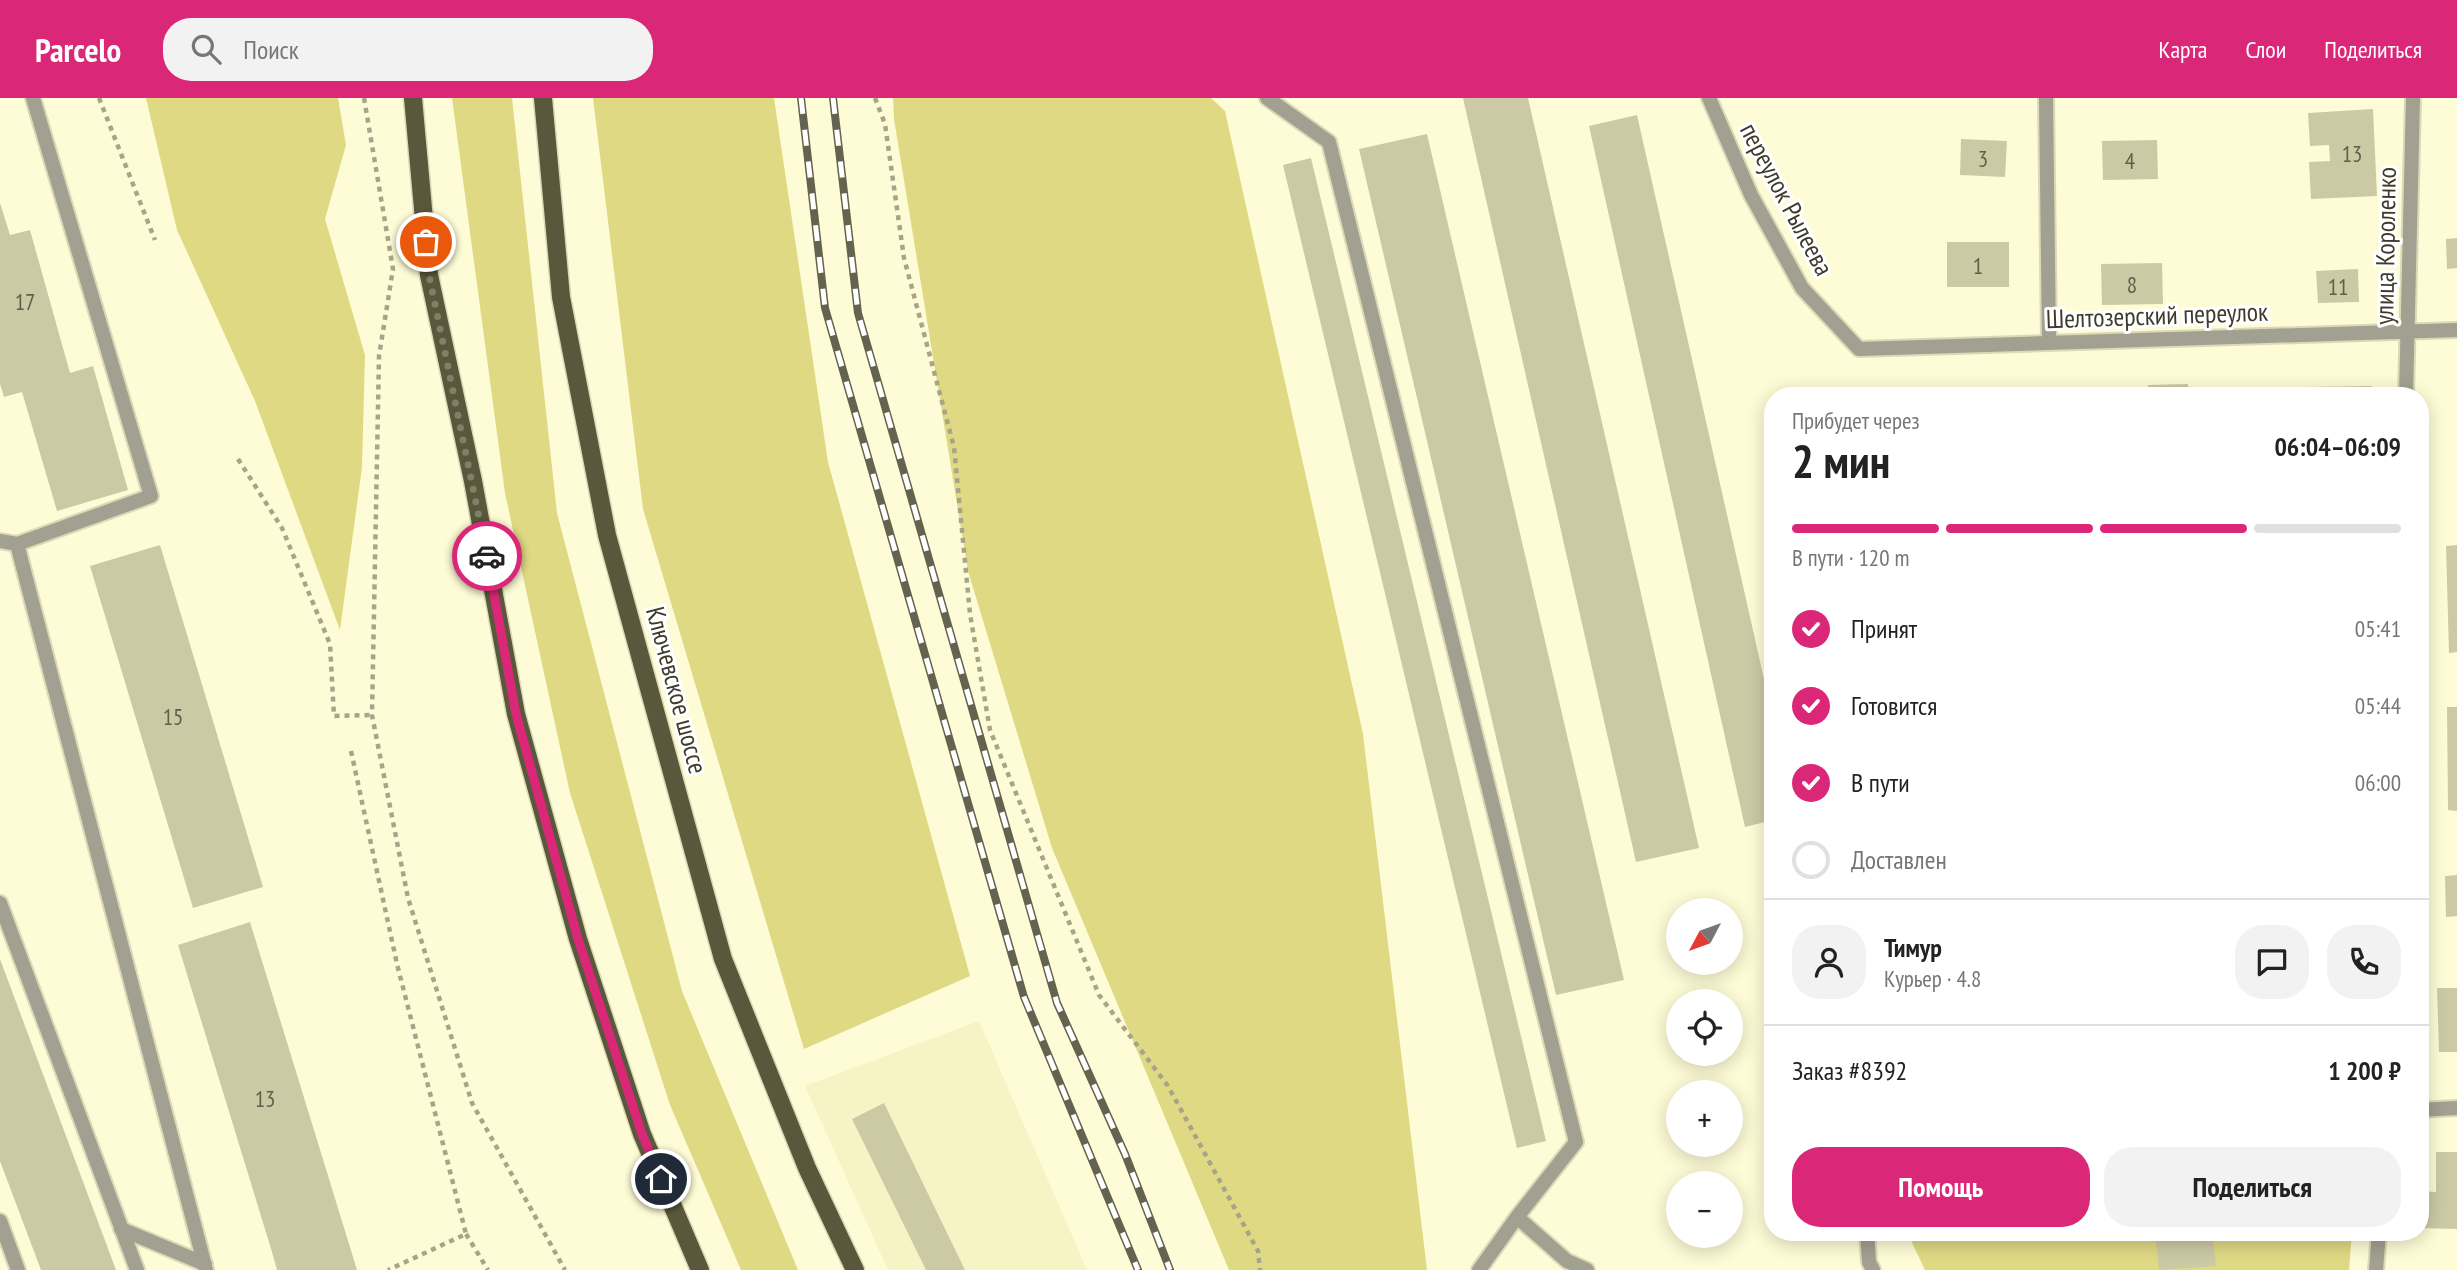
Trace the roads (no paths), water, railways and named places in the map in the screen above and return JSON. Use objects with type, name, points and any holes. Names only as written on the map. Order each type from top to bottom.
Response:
[{"type":"main road","points":[[413,98],[429,275],[473,481],[516,714],[578,939],[642,1134],[700,1270]]},
{"type":"main road","name":"Ключевское шоссе","points":[[543,98],[561,297],[607,535],[723,959],[807,1168],[855,1270]]},
{"type":"street","points":[[0,541],[17,544],[151,496],[33,98]]},
{"type":"street","points":[[1267,98],[1329,142],[1576,1142],[1479,1270]]},
{"type":"street","name":"переулок Рылеева","points":[[1709,98],[1751,195],[1802,288],[1859,349]]},
{"type":"street","points":[[2046,98],[2049,342]]},
{"type":"street","name":"улица Короленко","points":[[2406,387],[2413,98]]},
{"type":"street","name":"Шелтозерский переулок","points":[[1859,349],[2457,330]]},
{"type":"street","points":[[17,544],[206,1267]]},
{"type":"street","points":[[0,902],[137,1270]]},
{"type":"street","points":[[2429,1110],[2457,1108]]},
{"type":"street","points":[[1517,1217],[1567,1261],[1587,1270]]},
{"type":"street","points":[[0,1221],[18,1270]]},
{"type":"street","points":[[121,1229],[206,1267]]},
{"type":"street","points":[[1868,1241],[1869,1262],[1873,1270]]},
{"type":"street","points":[[2376,1270],[2378,1241]]},
{"type":"railway","points":[[801,98],[825,308],[1024,997],[1138,1270]]},
{"type":"railway","points":[[833,98],[858,313],[1057,1003],[1125,1154],[1170,1270]]}]
